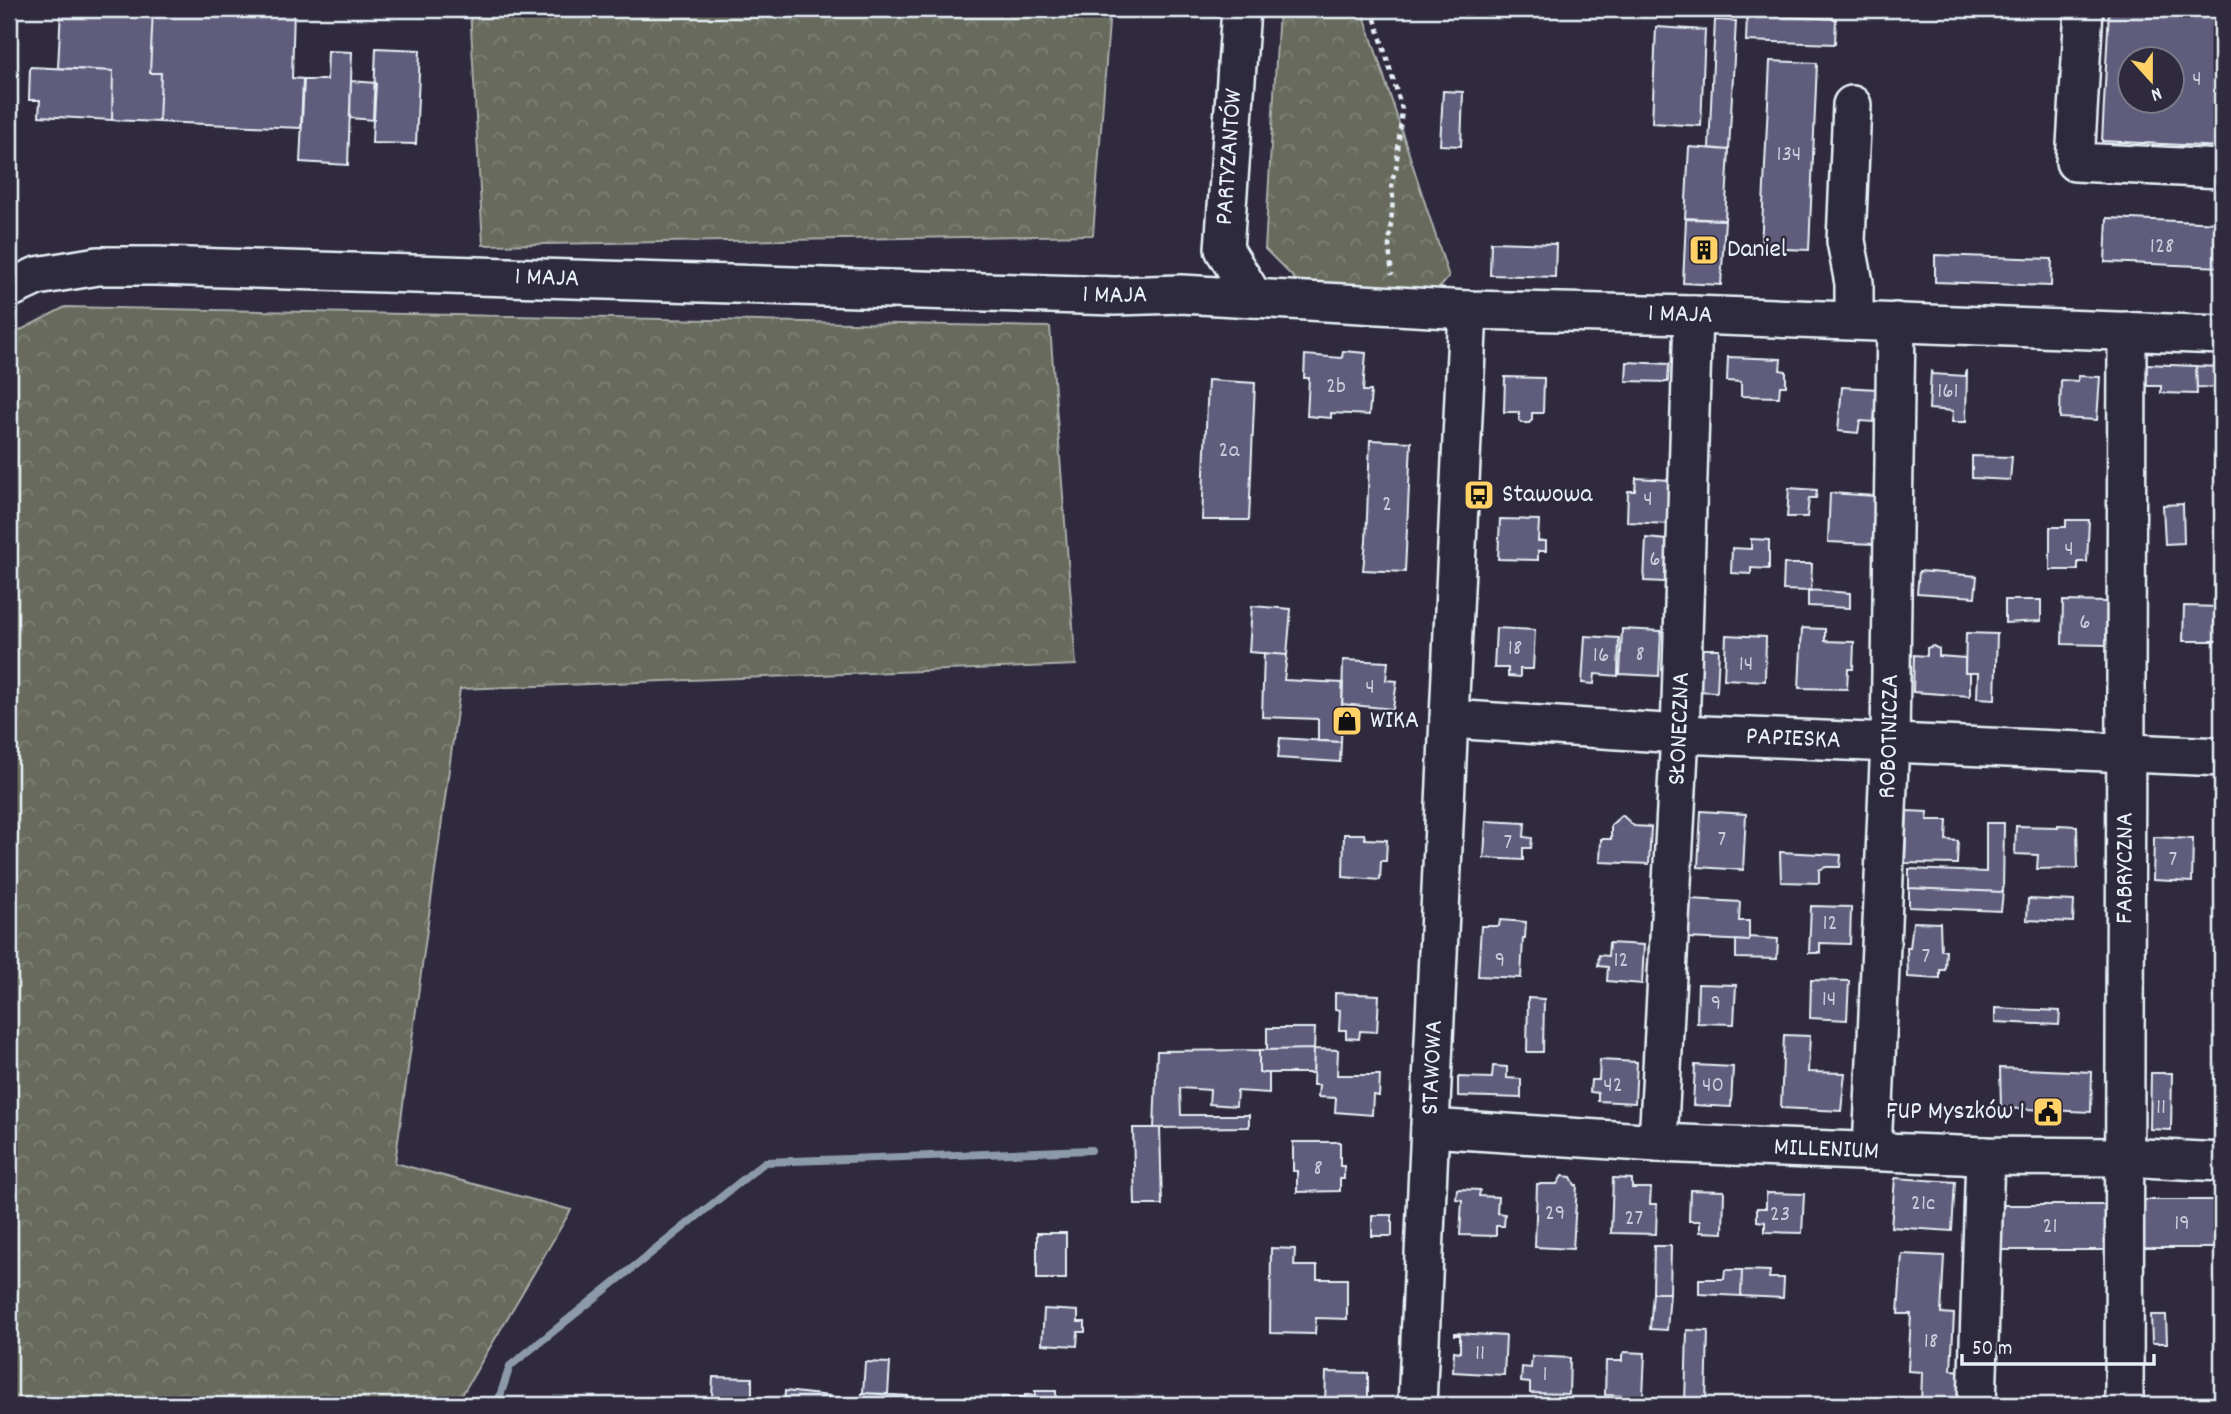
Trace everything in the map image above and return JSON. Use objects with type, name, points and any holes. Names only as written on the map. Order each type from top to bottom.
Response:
[{"type":"street","name":"PARTYZANTÓW","points":[[1241,9],[1224,249],[1254,298]]},
{"type":"street","points":[[2084,9],[2075,162],[2222,169]]},
{"type":"street","points":[[1852,105],[1846,241],[1854,283],[1854,321]]},
{"type":"street","name":"1 MAJA","points":[[9,289],[37,275],[98,266],[122,266],[1115,296],[1181,294],[1468,310],[1693,314],[2222,335]]},
{"type":"street","name":"STAWOWA","points":[[1417,1405],[1468,310]]},
{"type":"street","name":"SŁONECZNA","points":[[1658,1143],[1680,734],[1693,314]]},
{"type":"street","name":"ROBOTNICZA","points":[[1872,1152],[1890,741],[1896,323]]},
{"type":"street","name":"FABRYCZNA","points":[[2124,1405],[2127,331]]},
{"type":"street","name":"PAPIESKA","points":[[1449,719],[1680,734],[2222,757]]},
{"type":"street","name":"MILLENIUM","points":[[1430,1128],[1658,1143],[2222,1162]]},
{"type":"street","points":[[1977,1405],[1985,1156]]},
{"type":"path","points":[[1372,9],[1402,109],[1396,169],[1392,180],[1393,217],[1389,248],[1389,263],[1396,287],[1396,305]]},
{"type":"green space","points":[[470,9],[1110,9],[1093,235],[483,245]]},
{"type":"green space","points":[[1279,9],[1362,9],[1449,277],[1437,291],[1302,286],[1265,249]]},
{"type":"green space","points":[[65,307],[1050,327],[1076,665],[460,689],[395,1163],[571,1210],[456,1405],[9,1405],[9,336]]},
{"type":"building","points":[[61,9],[153,9],[150,73],[161,73],[159,122],[112,120],[113,71],[58,68]]},
{"type":"building","points":[[153,9],[294,9],[292,78],[303,79],[301,128],[159,122],[161,73],[150,73]]},
{"type":"building","points":[[2109,9],[2222,9],[2222,147],[2102,141]]},
{"type":"building","points":[[1747,15],[1836,19],[1835,44],[1746,41]]},
{"type":"building","points":[[1715,20],[1736,21],[1729,150],[1709,148]]},
{"type":"building","points":[[1656,27],[1705,30],[1701,126],[1652,123]]},
{"type":"building","points":[[376,48],[420,50],[416,144],[372,143]]},
{"type":"building","points":[[328,51],[352,52],[348,165],[300,162],[304,80],[327,80]]},
{"type":"building","points":[[1770,61],[1817,63],[1809,250],[1761,248]]},
{"type":"building","points":[[30,67],[113,71],[112,120],[39,116],[40,100],[29,100]]},
{"type":"building","points":[[351,81],[376,83],[374,120],[350,118]]},
{"type":"building","points":[[1443,91],[1463,92],[1461,146],[1440,145]]},
{"type":"building","points":[[1689,147],[1729,150],[1725,220],[1685,218]]},
{"type":"building","points":[[2107,218],[2222,223],[2222,267],[2105,262]]},
{"type":"building","name":"Daniel","points":[[1686,219],[1725,220],[1721,285],[1683,283]]},
{"type":"building","points":[[1491,242],[1556,244],[1555,277],[1490,275]]},
{"type":"building","points":[[1935,255],[2052,259],[2051,286],[1935,282]]},
{"type":"building","points":[[1343,351],[1366,353],[1363,391],[1371,391],[1369,415],[1331,413],[1331,418],[1307,416],[1309,378],[1304,378],[1305,355],[1342,358]]},
{"type":"building","points":[[1728,357],[1781,359],[1780,370],[1786,371],[1786,386],[1780,386],[1779,397],[1741,396],[1741,382],[1727,381]]},
{"type":"building","points":[[1627,362],[1669,364],[1668,382],[1626,381]]},
{"type":"building","points":[[2145,364],[2196,366],[2197,394],[2161,393],[2161,386],[2145,386]]},
{"type":"building","points":[[2196,366],[2222,367],[2222,388],[2197,387]]},
{"type":"building","points":[[1931,370],[1932,374],[1966,376],[1967,371],[1966,422],[1952,422],[1953,411],[1929,409]]},
{"type":"building","points":[[2078,376],[2100,377],[2097,420],[2060,418],[2061,380],[2078,381]]},
{"type":"building","points":[[1505,377],[1544,378],[1543,413],[1532,413],[1529,423],[1522,423],[1519,420],[1519,412],[1504,412]]},
{"type":"building","points":[[1208,380],[1255,383],[1249,520],[1202,520]]},
{"type":"building","points":[[1842,387],[1877,389],[1874,422],[1860,421],[1858,433],[1838,431]]},
{"type":"building","points":[[1370,440],[1411,442],[1405,572],[1363,570]]},
{"type":"building","points":[[1972,456],[2012,457],[2010,480],[1972,478]]},
{"type":"building","points":[[1636,478],[1670,480],[1668,524],[1627,522],[1628,491],[1635,491]]},
{"type":"building","points":[[1789,488],[1817,490],[1816,498],[1809,498],[1807,517],[1787,517]]},
{"type":"building","points":[[1830,493],[1875,496],[1873,544],[1828,542]]},
{"type":"building","points":[[2183,504],[2184,543],[2165,544],[2163,505]]},
{"type":"building","points":[[1500,519],[1539,520],[1538,541],[1546,541],[1546,551],[1538,551],[1538,560],[1498,559]]},
{"type":"building","points":[[2066,520],[2089,520],[2087,562],[2078,562],[2078,570],[2050,570],[2050,527],[2066,527]]},
{"type":"building","points":[[1646,538],[1667,540],[1665,582],[1644,581]]},
{"type":"building","points":[[1751,539],[1769,540],[1769,569],[1751,568],[1751,574],[1731,573],[1732,548],[1751,549]]},
{"type":"building","points":[[1784,564],[1812,564],[1811,591],[1783,590]]},
{"type":"building","points":[[1919,571],[1977,576],[1975,597],[1917,593]]},
{"type":"building","points":[[1808,590],[1850,593],[1850,608],[1808,606]]},
{"type":"building","points":[[2005,600],[2041,600],[2041,621],[2005,623]]},
{"type":"building","points":[[2063,601],[2107,602],[2106,645],[2062,644]]},
{"type":"building","points":[[1252,606],[1291,609],[1287,655],[1249,652]]},
{"type":"building","points":[[2184,606],[2222,607],[2222,641],[2183,641]]},
{"type":"building","points":[[1496,628],[1535,630],[1533,669],[1520,669],[1520,677],[1508,676],[1508,668],[1494,668]]},
{"type":"building","points":[[1802,628],[1825,629],[1825,641],[1854,642],[1853,669],[1848,669],[1847,689],[1799,688]]},
{"type":"building","points":[[1622,629],[1661,631],[1659,676],[1620,674]]},
{"type":"building","points":[[1966,633],[1997,634],[1995,699],[1977,698],[1978,673],[1965,673]]},
{"type":"building","points":[[1726,635],[1766,637],[1765,681],[1724,679]]},
{"type":"building","points":[[1585,636],[1619,638],[1618,676],[1595,674],[1594,684],[1582,683]]},
{"type":"building","points":[[1933,646],[1939,649],[1939,656],[1965,658],[1965,673],[1970,673],[1970,696],[1913,692],[1914,655],[1927,656],[1927,648]]},
{"type":"building","points":[[1698,649],[1719,649],[1717,692],[1696,691]]},
{"type":"building","points":[[1264,653],[1287,655],[1284,680],[1343,683],[1341,742],[1318,741],[1318,719],[1262,717]]},
{"type":"building","points":[[1343,660],[1388,662],[1386,680],[1397,681],[1393,709],[1342,704]]},
{"type":"building","points":[[1280,738],[1341,742],[1340,762],[1278,758]]},
{"type":"building","points":[[1701,811],[1746,814],[1743,870],[1698,867]]},
{"type":"building","points":[[1907,811],[1928,812],[1927,820],[1947,820],[1946,840],[1958,841],[1957,864],[1905,863]]},
{"type":"building","points":[[1622,815],[1634,826],[1651,827],[1649,864],[1600,862],[1601,839],[1611,839],[1611,825]]},
{"type":"building","points":[[1486,821],[1525,823],[1524,837],[1532,838],[1531,848],[1523,848],[1523,860],[1484,858]]},
{"type":"building","points":[[1986,823],[2004,823],[2003,892],[1909,888],[1909,869],[1986,872]]},
{"type":"building","points":[[2016,826],[2077,826],[2078,868],[2037,869],[2038,855],[2015,854]]},
{"type":"building","points":[[1344,834],[1364,834],[1365,839],[1387,840],[1386,861],[1381,861],[1380,880],[1343,877]]},
{"type":"building","points":[[2154,837],[2193,839],[2192,882],[2153,880]]},
{"type":"building","points":[[1780,852],[1841,855],[1840,867],[1819,870],[1819,883],[1781,882]]},
{"type":"building","points":[[1909,888],[2003,892],[2001,911],[1909,907]]},
{"type":"building","points":[[1690,899],[1740,902],[1739,921],[1749,921],[1749,941],[1688,938]]},
{"type":"building","points":[[2028,899],[2074,901],[2073,922],[2027,920]]},
{"type":"building","points":[[1811,906],[1851,907],[1850,944],[1820,943],[1820,953],[1809,953]]},
{"type":"building","points":[[1500,920],[1526,922],[1521,978],[1478,976],[1481,926],[1499,926]]},
{"type":"building","points":[[1913,922],[1940,923],[1941,950],[1946,950],[1945,970],[1940,970],[1940,979],[1908,977],[1907,948],[1910,948]]},
{"type":"building","points":[[1749,937],[1778,939],[1777,959],[1736,958],[1736,940],[1749,941]]},
{"type":"building","points":[[1609,943],[1644,945],[1642,984],[1607,981],[1608,967],[1598,966],[1599,955],[1608,956]]},
{"type":"building","points":[[1811,980],[1849,981],[1847,1020],[1810,1018]]},
{"type":"building","points":[[1698,984],[1736,985],[1734,1024],[1697,1023]]},
{"type":"building","points":[[1335,993],[1379,995],[1377,1032],[1360,1031],[1359,1039],[1346,1038],[1346,1030],[1339,1030],[1340,1010],[1335,1009]]},
{"type":"building","points":[[1528,998],[1544,999],[1543,1052],[1527,1052]]},
{"type":"building","points":[[1995,1008],[2060,1011],[2059,1025],[1995,1022]]},
{"type":"building","points":[[1267,1028],[1315,1028],[1314,1049],[1267,1050]]},
{"type":"building","points":[[1784,1035],[1810,1036],[1808,1072],[1845,1073],[1841,1111],[1781,1108]]},
{"type":"building","points":[[1314,1049],[1338,1050],[1337,1075],[1380,1075],[1379,1096],[1373,1095],[1372,1115],[1335,1112],[1336,1098],[1318,1097],[1319,1085],[1313,1085]]},
{"type":"building","points":[[1314,1049],[1313,1073],[1259,1073],[1259,1050]]},
{"type":"building","points":[[1259,1050],[1259,1073],[1269,1073],[1269,1093],[1237,1091],[1236,1106],[1209,1104],[1210,1090],[1180,1088],[1181,1115],[1249,1115],[1249,1127],[1154,1128],[1157,1051]]},
{"type":"building","points":[[1600,1060],[1637,1062],[1635,1103],[1598,1101],[1598,1093],[1590,1092],[1591,1080],[1599,1080]]},
{"type":"building","points":[[1695,1065],[1733,1067],[1731,1107],[1693,1105]]},
{"type":"building","points":[[1493,1066],[1507,1067],[1507,1078],[1521,1079],[1521,1098],[1458,1096],[1458,1077],[1492,1078]]},
{"type":"building","points":[[2000,1068],[2092,1072],[2091,1112],[2001,1108]]},
{"type":"building","points":[[2151,1073],[2172,1073],[2171,1130],[2150,1129]]},
{"type":"building","points":[[1133,1128],[1160,1128],[1162,1205],[1135,1205]]},
{"type":"building","points":[[1293,1142],[1340,1142],[1340,1166],[1344,1166],[1344,1179],[1340,1179],[1340,1191],[1297,1192],[1297,1171],[1293,1171]]},
{"type":"building","points":[[1562,1176],[1571,1177],[1577,1185],[1573,1249],[1535,1247],[1537,1184],[1557,1184]]},
{"type":"building","points":[[1613,1178],[1632,1179],[1632,1188],[1651,1188],[1650,1204],[1657,1204],[1656,1234],[1611,1233]]},
{"type":"building","points":[[1895,1178],[1955,1182],[1952,1231],[1891,1227]]},
{"type":"building","points":[[1457,1189],[1480,1190],[1479,1196],[1498,1197],[1497,1213],[1505,1214],[1504,1226],[1496,1226],[1496,1236],[1460,1235],[1462,1200],[1456,1199]]},
{"type":"building","points":[[1690,1190],[1724,1191],[1723,1233],[1700,1232],[1700,1221],[1689,1221]]},
{"type":"building","points":[[1766,1193],[1804,1194],[1802,1233],[1765,1232],[1765,1222],[1757,1221],[1757,1208],[1766,1208]]},
{"type":"building","points":[[2142,1200],[2222,1200],[2222,1248],[2142,1248]]},
{"type":"building","points":[[1991,1205],[2109,1205],[2109,1250],[1991,1250]]},
{"type":"building","points":[[1372,1215],[1392,1215],[1392,1236],[1372,1236]]},
{"type":"building","points":[[1037,1233],[1066,1233],[1066,1279],[1037,1279]]},
{"type":"building","points":[[1654,1246],[1671,1246],[1670,1293],[1653,1293]]},
{"type":"building","points":[[1271,1248],[1295,1249],[1294,1266],[1317,1266],[1317,1279],[1347,1279],[1347,1319],[1316,1318],[1315,1334],[1270,1333]]},
{"type":"building","points":[[1902,1254],[1944,1256],[1941,1313],[1954,1314],[1951,1370],[1965,1371],[1963,1405],[1921,1405],[1922,1372],[1908,1371],[1911,1314],[1898,1314]]},
{"type":"building","points":[[1725,1270],[1742,1270],[1741,1296],[1699,1294],[1699,1279],[1724,1279]]},
{"type":"building","points":[[1742,1270],[1770,1271],[1769,1278],[1784,1278],[1783,1298],[1741,1296]]},
{"type":"building","points":[[1653,1293],[1670,1293],[1667,1330],[1650,1329]]},
{"type":"building","points":[[1044,1309],[1078,1311],[1078,1322],[1085,1322],[1085,1332],[1078,1332],[1077,1346],[1042,1344]]},
{"type":"building","points":[[2151,1315],[2166,1315],[2167,1343],[2152,1343]]},
{"type":"building","points":[[1687,1330],[1708,1331],[1706,1404],[1685,1403]]},
{"type":"building","points":[[1455,1333],[1506,1336],[1504,1375],[1453,1372],[1454,1351],[1460,1352],[1460,1335]]},
{"type":"building","points":[[1624,1352],[1645,1353],[1643,1397],[1605,1395],[1606,1361],[1622,1361]]},
{"type":"building","points":[[1532,1356],[1570,1358],[1569,1394],[1530,1393],[1530,1383],[1521,1382],[1522,1367],[1531,1368]]},
{"type":"building","points":[[865,1362],[890,1363],[888,1394],[863,1393]]},
{"type":"building","points":[[1326,1372],[1368,1373],[1368,1404],[1325,1403]]},
{"type":"building","points":[[713,1377],[752,1378],[752,1398],[712,1397]]},
{"type":"building","points":[[785,1391],[829,1396],[828,1405],[784,1405]]},
{"type":"building","points":[[1035,1391],[1056,1391],[1056,1399],[1066,1405],[1002,1405],[1002,1397],[1025,1397],[1035,1395]]},
{"type":"building","points":[[862,1393],[908,1396],[908,1405],[861,1405]]},
{"type":"building","points":[[712,1397],[752,1398],[751,1405],[712,1405]]},
{"type":"waterway","points":[[497,1405],[510,1366],[765,1162],[1091,1150]]},
{"type":"place","name":"Daniel","points":[[1704,250]]},
{"type":"place","name":"Stawowa","points":[[1479,495]]},
{"type":"place","name":"WIKA","points":[[1347,721]]},
{"type":"place","name":"FUP Myszków 1","points":[[2048,1112]]}]
